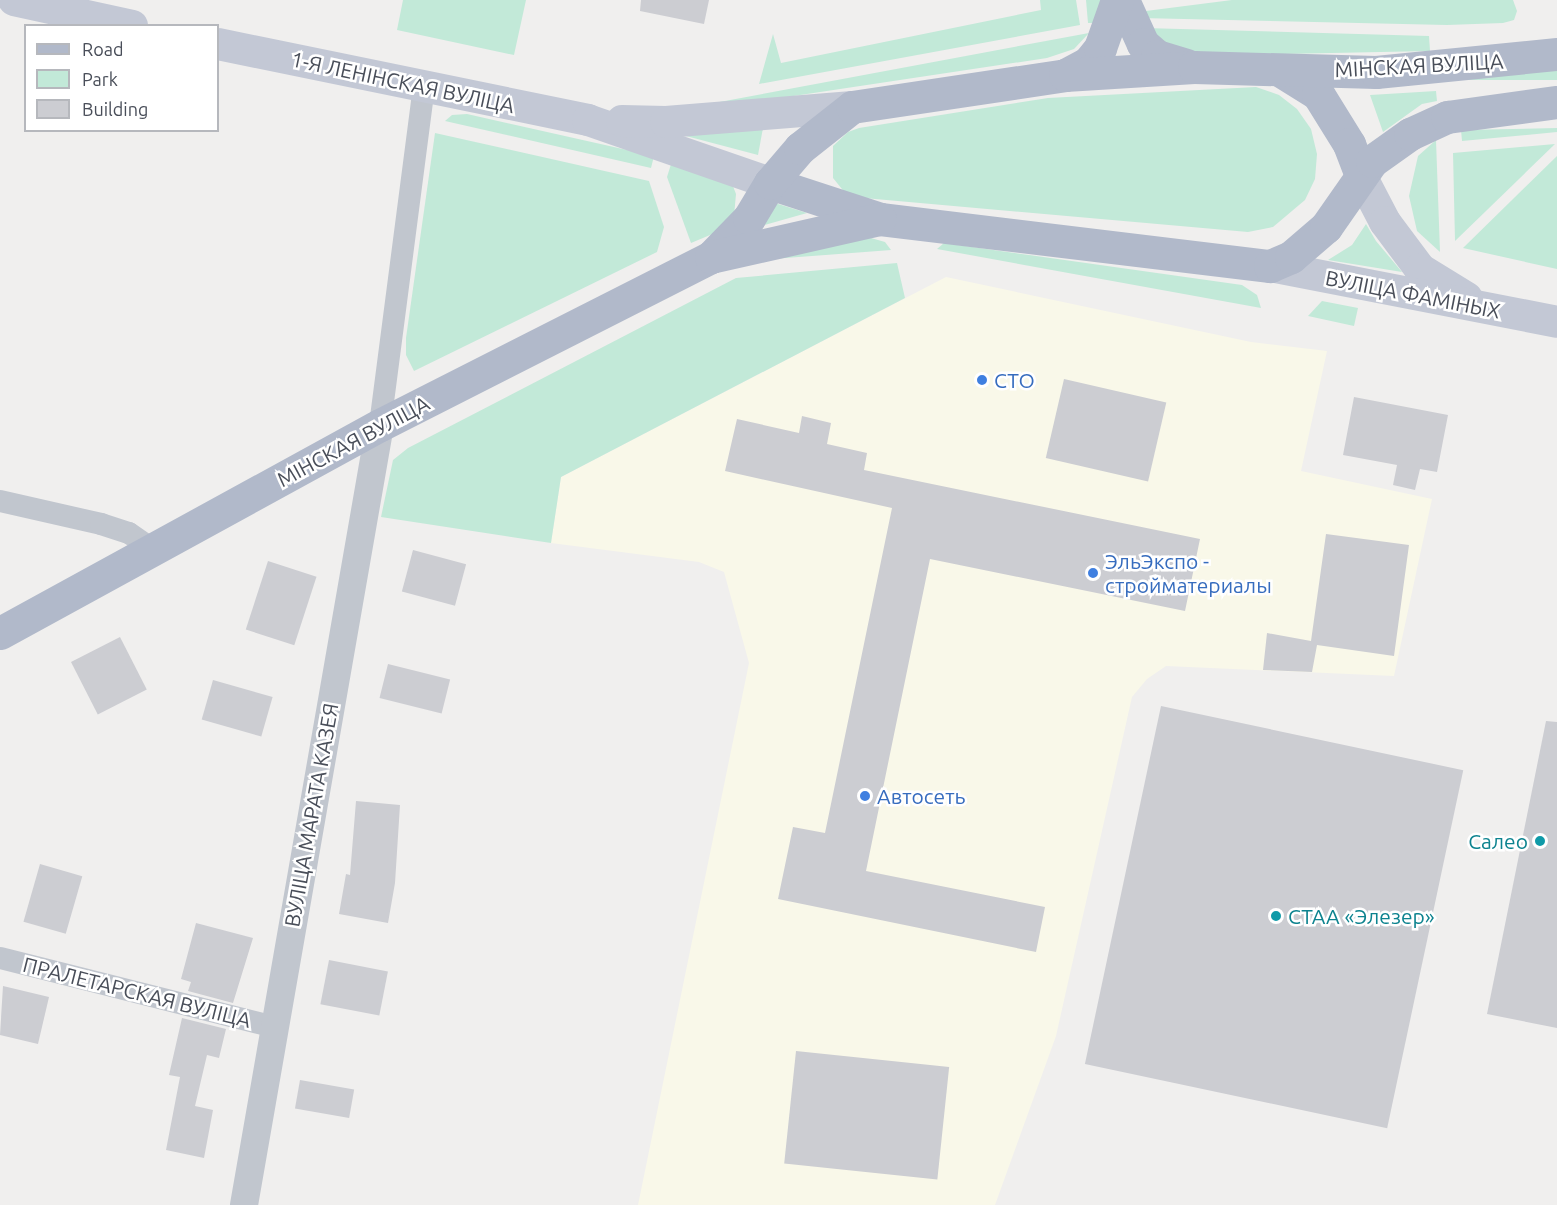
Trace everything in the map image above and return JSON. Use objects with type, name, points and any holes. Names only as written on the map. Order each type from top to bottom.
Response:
[{"type":"main road","points":[[14,0],[123,24]]},
{"type":"main road","points":[[1065,75],[1088,63],[1100,48],[1117,0]]},
{"type":"main road","points":[[1123,0],[1143,44],[1157,56],[1194,67]]},
{"type":"main road","name":"1-Я ЛЕНІНСКАЯ ВУЛІЦА","points":[[219,44],[588,120]]},
{"type":"main road","name":"МІНСКАЯ ВУЛІЦА","points":[[1194,67],[1376,72],[1557,54]]},
{"type":"main road","points":[[588,120],[666,122],[852,107],[1065,75],[1194,67]]},
{"type":"main road","points":[[1280,70],[1318,94],[1349,144],[1361,176],[1385,222],[1420,269],[1478,305]]},
{"type":"main road","points":[[588,120],[840,208],[880,219],[1270,266],[1291,257],[1326,227],[1361,176],[1387,147],[1448,117],[1557,102]]},
{"type":"main road","points":[[711,257],[749,218],[770,183],[800,148],[852,107]]},
{"type":"main road","points":[[824,127],[812,159],[814,179],[840,208]]},
{"type":"main road","points":[[711,257],[880,219]]},
{"type":"main road","name":"МІНСКАЯ ВУЛІЦА","points":[[0,633],[380,425],[711,257]]},
{"type":"main road","name":"ВУЛІЦА ФАМІНЫХ","points":[[1270,266],[1557,322]]},
{"type":"street","points":[[380,425],[424,87]]},
{"type":"street","name":"ВУЛІЦА МАРАТА КАЗЕЯ","points":[[244,1205],[380,425]]},
{"type":"street","points":[[0,501],[101,524],[129,533],[153,550]]},
{"type":"street","name":"ПРАЛЕТАРСКАЯ ВУЛІЦА","points":[[0,958],[274,1027]]},
{"type":"shaded area","points":[[946,277],[1251,342],[1327,351],[1301,471],[1432,499],[1394,676],[1166,666],[1147,679],[1132,697],[1056,1036],[995,1205],[638,1205],[749,663],[724,572],[699,562],[551,543],[561,477]]},
{"type":"green space","points":[[403,0],[526,0],[514,55],[397,30]]},
{"type":"green space","points":[[1040,0],[1076,0],[1080,25],[759,84],[773,34],[781,63],[1041,10]]},
{"type":"green space","points":[[1086,0],[1104,0],[1096,23],[1088,23]]},
{"type":"green space","points":[[1232,0],[1513,0],[1517,11],[1514,20],[1503,23],[1447,25],[1140,18],[1138,12]]},
{"type":"green space","points":[[1144,28],[1429,36],[1430,51],[1190,56],[1175,53]]},
{"type":"green space","points":[[1089,33],[1074,49],[1047,58],[687,112],[687,108]]},
{"type":"green space","points":[[1457,71],[1557,71],[1557,80],[1457,80]]},
{"type":"green space","points":[[1256,87],[1279,95],[1297,109],[1311,129],[1317,154],[1315,179],[1305,200],[1273,227],[1248,232],[864,198],[846,194],[833,178],[833,146],[848,132],[859,128],[1048,98]]},
{"type":"green space","points":[[1436,91],[1437,101],[1422,104],[1383,132],[1370,95]]},
{"type":"green space","points":[[467,114],[654,156],[651,168],[445,121],[452,115]]},
{"type":"green space","points":[[763,128],[758,155],[686,136]]},
{"type":"green space","points":[[1557,128],[1557,132],[1462,141],[1461,130]]},
{"type":"green space","points":[[435,133],[649,181],[664,227],[657,252],[414,371],[406,355],[406,338]]},
{"type":"green space","points":[[1436,140],[1440,252],[1417,231],[1409,196],[1418,156]]},
{"type":"green space","points":[[1555,144],[1455,241],[1453,153]]},
{"type":"green space","points":[[1557,156],[1557,269],[1463,248]]},
{"type":"green space","points":[[672,161],[731,181],[736,194],[734,216],[722,230],[691,243],[667,177]]},
{"type":"green space","points":[[775,203],[807,213],[758,227]]},
{"type":"green space","points":[[1366,224],[1376,241],[1402,272],[1328,260],[1352,245]]},
{"type":"green space","points":[[864,236],[885,242],[891,250],[747,261]]},
{"type":"green space","points":[[944,243],[1242,285],[1257,295],[1261,308],[937,249]]},
{"type":"green space","points":[[897,263],[905,298],[561,477],[551,543],[381,517],[393,460],[408,448],[736,278]]},
{"type":"green space","points":[[1322,301],[1358,308],[1354,326],[1308,316]]},
{"type":"building","points":[[641,0],[709,0],[704,24],[640,11]]},
{"type":"building","points":[[1064,379],[1166,403],[1148,482],[1046,458]]},
{"type":"building","points":[[1354,397],[1448,415],[1437,472],[1420,469],[1415,490],[1393,485],[1397,465],[1343,455]]},
{"type":"building","points":[[802,416],[831,423],[827,444],[867,453],[864,470],[1200,539],[1185,611],[930,559],[866,871],[1045,907],[1036,952],[778,899],[793,827],[825,833],[892,508],[725,471],[737,419],[799,433]]},
{"type":"building","points":[[1326,534],[1409,545],[1394,656],[1317,645],[1312,672],[1263,670],[1267,633],[1311,641]]},
{"type":"building","points":[[413,550],[466,564],[455,606],[402,592]]},
{"type":"building","points":[[268,561],[317,577],[294,645],[246,629]]},
{"type":"building","points":[[120,637],[147,690],[98,715],[71,662]]},
{"type":"building","points":[[388,664],[450,679],[442,713],[380,698]]},
{"type":"building","points":[[213,680],[273,697],[261,737],[202,719]]},
{"type":"building","name":"СТАА «Элезер»","points":[[1161,706],[1463,770],[1387,1128],[1085,1064]]},
{"type":"building","name":"Салео","points":[[1546,721],[1557,722],[1557,1028],[1487,1014]]},
{"type":"building","points":[[356,801],[400,805],[395,883],[388,923],[339,914],[346,874],[350,875]]},
{"type":"building","points":[[40,864],[82,876],[66,934],[23,922]]},
{"type":"building","points":[[196,923],[253,938],[233,1003],[188,991],[191,982],[181,979]]},
{"type":"building","points":[[329,960],[388,971],[379,1016],[320,1004]]},
{"type":"building","points":[[3,986],[49,997],[38,1044],[0,1035]]},
{"type":"building","points":[[182,1018],[226,1029],[219,1058],[207,1055],[195,1106],[213,1110],[204,1158],[166,1150],[180,1077],[169,1075]]},
{"type":"building","points":[[796,1051],[949,1067],[937,1179],[784,1163]]},
{"type":"building","points":[[300,1080],[354,1090],[349,1118],[295,1109]]},
{"type":"place","name":"СТО","points":[[982,380]]},
{"type":"place","name":"ЭльЭкспо - стройматериалы","points":[[1093,573]]},
{"type":"place","name":"Автосеть","points":[[865,796]]},
{"type":"place","name":"Салео","points":[[1540,841]]},
{"type":"place","name":"СТАА «Элезер»","points":[[1276,916]]}]
